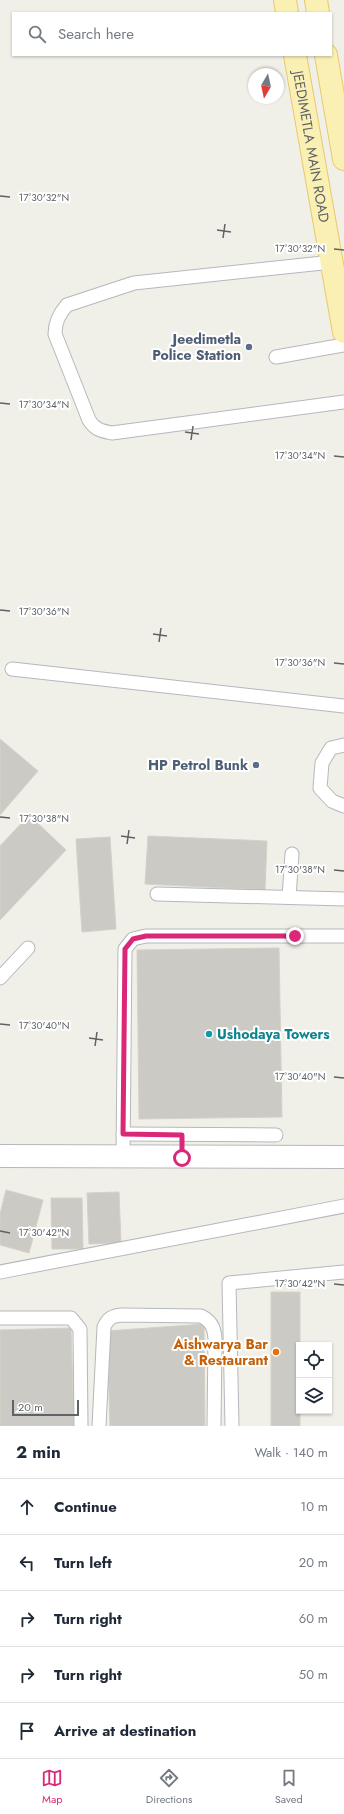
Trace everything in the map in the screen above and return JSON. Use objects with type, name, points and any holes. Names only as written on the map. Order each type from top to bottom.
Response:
[{"type":"main road","points":[[285,0],[287,12]]},
{"type":"main road","points":[[316,0],[318,12]]},
{"type":"main road","name":"JEEDIMETLA MAIN ROAD","points":[[295,56],[338,261],[344,332]]},
{"type":"main road","points":[[326,56],[344,159]]},
{"type":"street","points":[[0,1156],[182,1158],[344,1157]]},
{"type":"lane","points":[[338,261],[134,283],[67,305],[60,313],[55,326],[55,334],[89,420],[92,426],[100,431],[112,433],[344,402]]},
{"type":"lane","points":[[276,357],[344,345]]},
{"type":"lane","points":[[12,669],[344,706]]},
{"type":"lane","points":[[344,745],[332,748],[322,763],[320,788],[332,801],[344,806]]},
{"type":"lane","points":[[289,897],[292,854]]},
{"type":"lane","points":[[157,894],[344,899]]},
{"type":"lane","points":[[123,1157],[125,949],[133,939],[146,936],[344,936]]},
{"type":"lane","points":[[0,978],[28,948]]},
{"type":"lane","points":[[123,1134],[276,1135]]},
{"type":"lane","points":[[182,1135],[182,1158]]},
{"type":"lane","points":[[0,1272],[344,1206]]},
{"type":"lane","points":[[232,1426],[229,1283],[344,1272]]},
{"type":"lane","points":[[99,1426],[104,1327],[107,1320],[112,1316],[122,1315],[201,1316],[208,1319],[214,1327],[215,1338],[214,1426]]},
{"type":"lane","points":[[0,1318],[71,1318],[80,1329],[81,1426]]},
{"type":"building","points":[[0,739],[38,771],[0,815]]},
{"type":"building","points":[[29,815],[66,850],[0,920],[0,846]]},
{"type":"building","points":[[148,836],[267,841],[265,890],[145,884]]},
{"type":"building","points":[[110,837],[116,929],[82,932],[76,839]]},
{"type":"building","name":"Ushodaya Towers","points":[[279,948],[282,1117],[139,1119],[137,950]]},
{"type":"building","points":[[6,1190],[43,1200],[29,1253],[0,1245],[0,1214]]},
{"type":"building","points":[[119,1192],[121,1243],[89,1244],[87,1193]]},
{"type":"building","points":[[51,1198],[82,1198],[83,1249],[52,1249]]},
{"type":"building","points":[[271,1292],[300,1292],[300,1342],[296,1342],[296,1414],[300,1414],[300,1426],[271,1426]]},
{"type":"building","points":[[204,1324],[205,1426],[110,1426],[107,1331]]},
{"type":"building","points":[[71,1328],[74,1426],[0,1426],[0,1330]]},
{"type":"place","name":"Jeedimetla Police Station","points":[[249,347]]},
{"type":"place","name":"HP Petrol Bunk","points":[[256,765]]},
{"type":"place","name":"Ushodaya Towers","points":[[209,1034]]},
{"type":"place","name":"Aishwarya Bar & Restaurant","points":[[276,1352]]},
{"type":"route","points":[[182,1158],[182,1135],[123,1134],[125,949],[133,939],[146,936],[295,936]]}]
